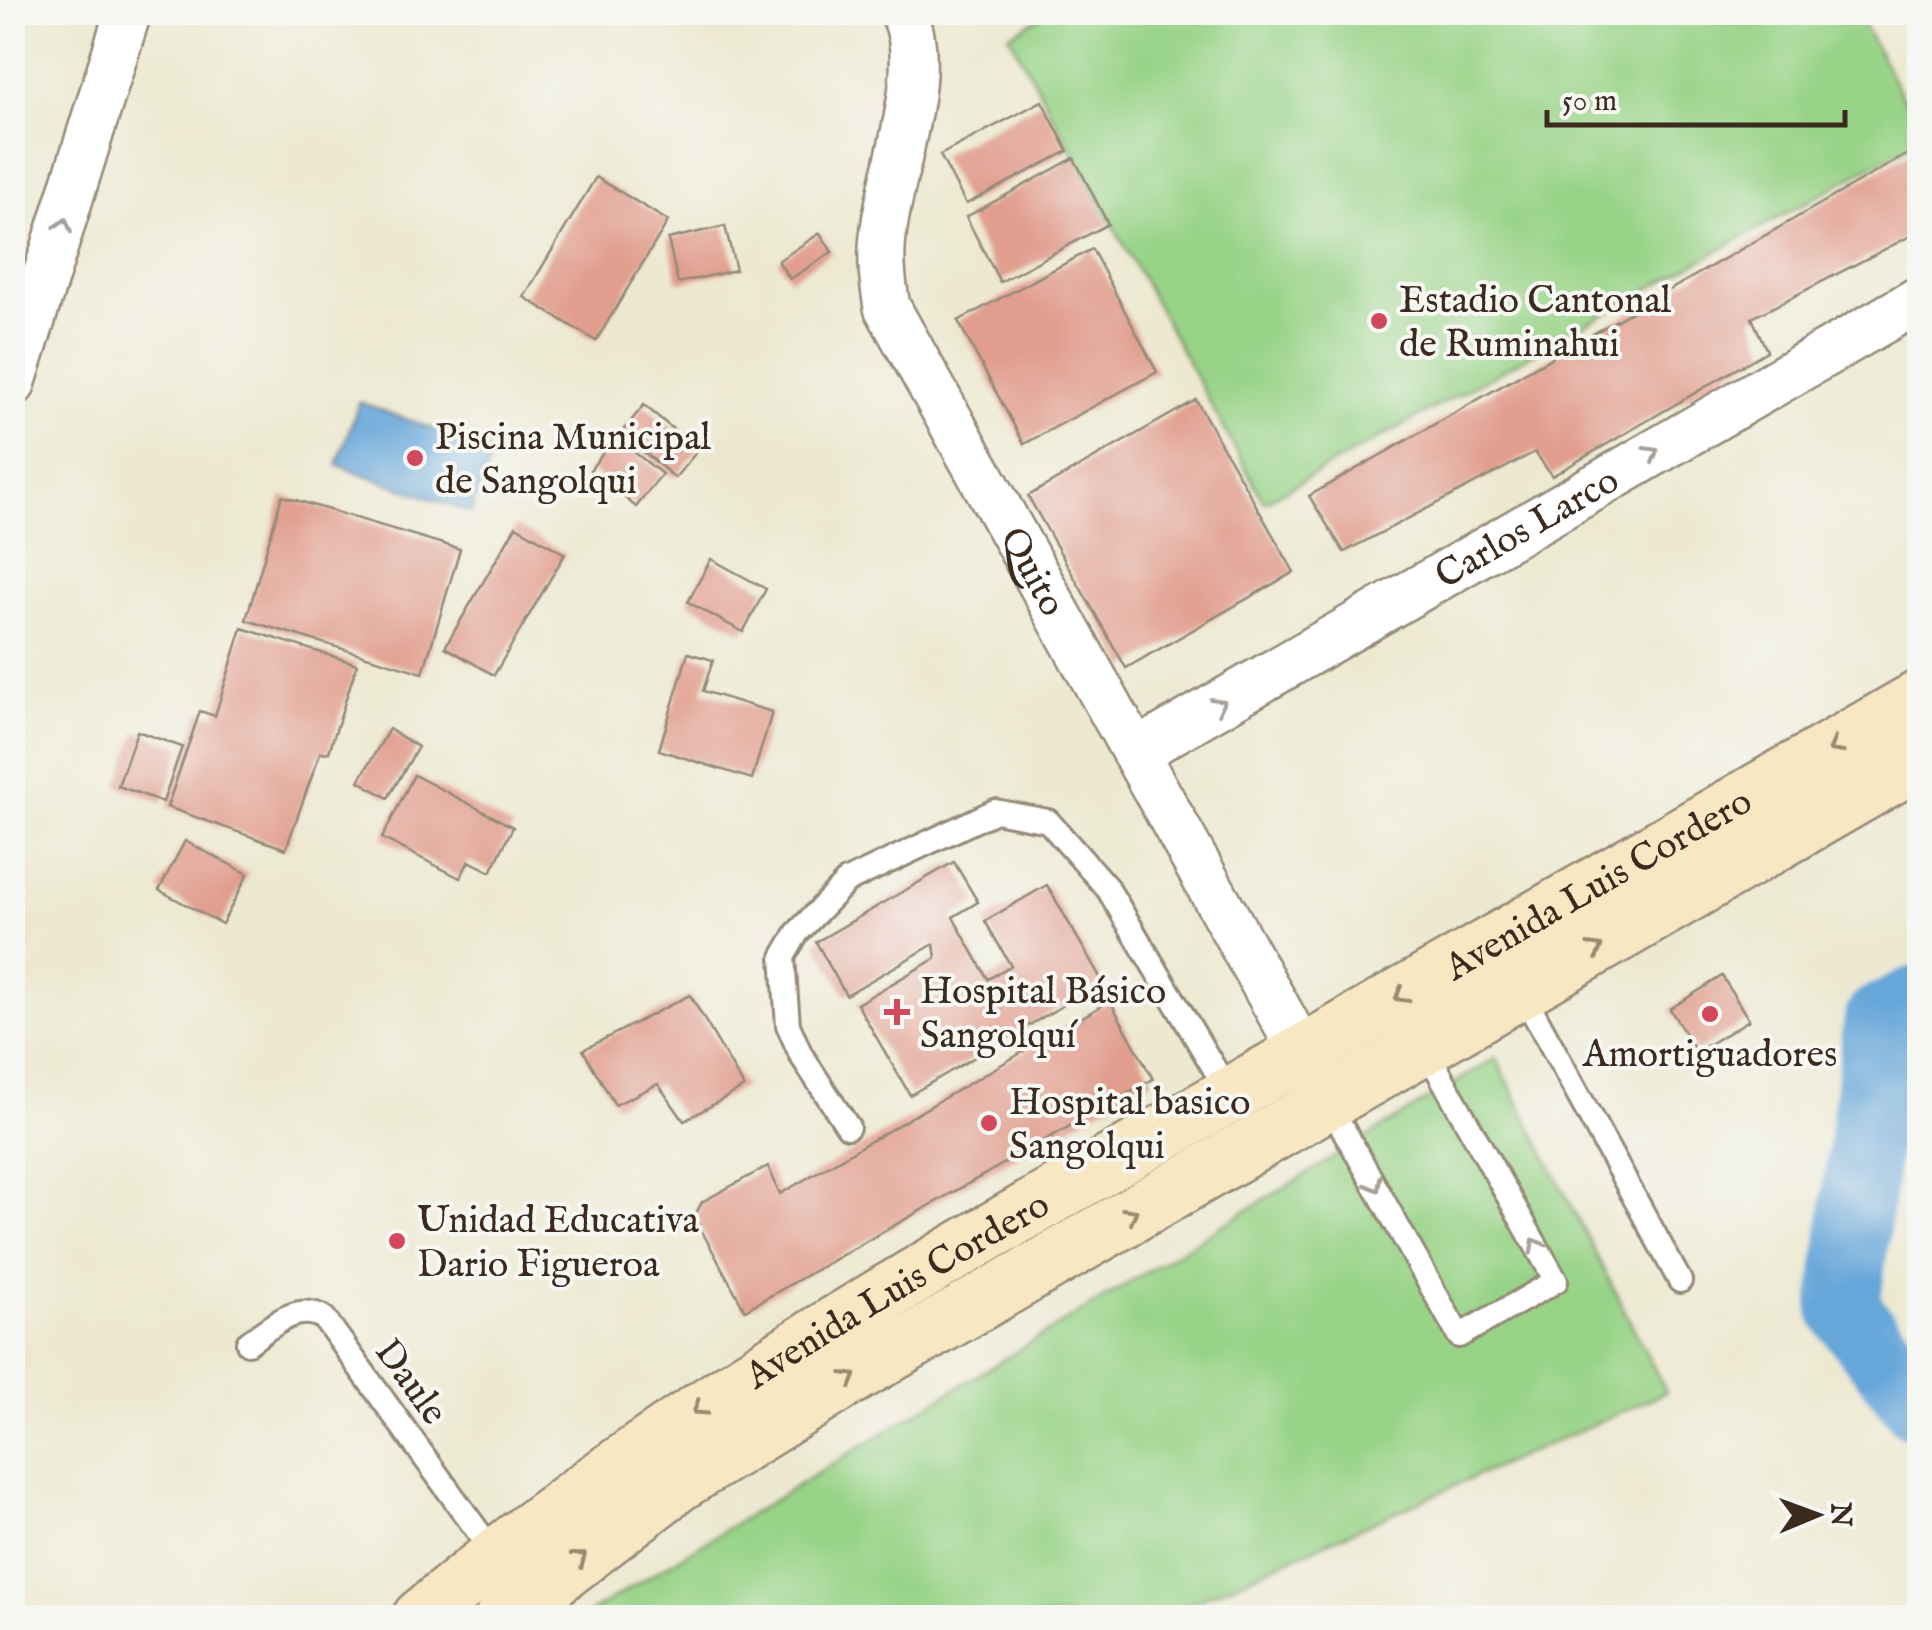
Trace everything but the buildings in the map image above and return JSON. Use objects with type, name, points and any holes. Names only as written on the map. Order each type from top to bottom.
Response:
[{"type":"main road","name":"Avenida Luis Cordero","points":[[420,1618],[495,1554],[689,1415],[878,1296],[1920,698]]},
{"type":"main road","name":"Avenida Luis Cordero","points":[[503,1618],[680,1484],[849,1378],[1920,760]]},
{"type":"street","points":[[12,384],[27,293],[128,12]]},
{"type":"street","name":"Quito","points":[[903,12],[912,28],[913,60],[883,235],[881,274],[888,307],[1328,1100]]},
{"type":"street","name":"Carlos Larco","points":[[1135,752],[1920,299]]},
{"type":"lane","points":[[848,1128],[801,1055],[788,1025],[782,957],[797,934],[847,881],[995,811],[1048,821],[1108,889],[1230,1095]]},
{"type":"lane","points":[[1522,992],[1680,1281]]},
{"type":"lane","points":[[1328,1100],[1459,1336],[1556,1281],[1424,1046]]},
{"type":"lane","name":"Daule","points":[[248,1343],[289,1315],[309,1311],[324,1318],[495,1554]]},
{"type":"green space","name":"Estadio Cantonal de Ruminahui","points":[[1049,12],[1857,13],[1919,127],[1919,140],[1264,502],[1009,35]]},
{"type":"green space","points":[[1496,1058],[1666,1392],[1159,1617],[581,1618]]},
{"type":"water","name":"Piscina Municipal de Sangolqui","points":[[359,402],[493,451],[471,513],[337,465]]},
{"type":"waterway","points":[[1920,1001],[1880,1020],[1844,1308],[1920,1406]]},
{"type":"place","name":"Estadio Cantonal de Ruminahui","points":[[1379,321]]},
{"type":"place","name":"Piscina Municipal de Sangolqui","points":[[415,458]]},
{"type":"place","name":"Hospital Básico Sangolquí","points":[[897,1012]]},
{"type":"place","name":"Amortiguadores","points":[[1710,1014]]},
{"type":"place","name":"Hospital basico Sangolqui","points":[[989,1123]]},
{"type":"place","name":"Unidad Educativa Dario Figueroa","points":[[397,1241]]}]
